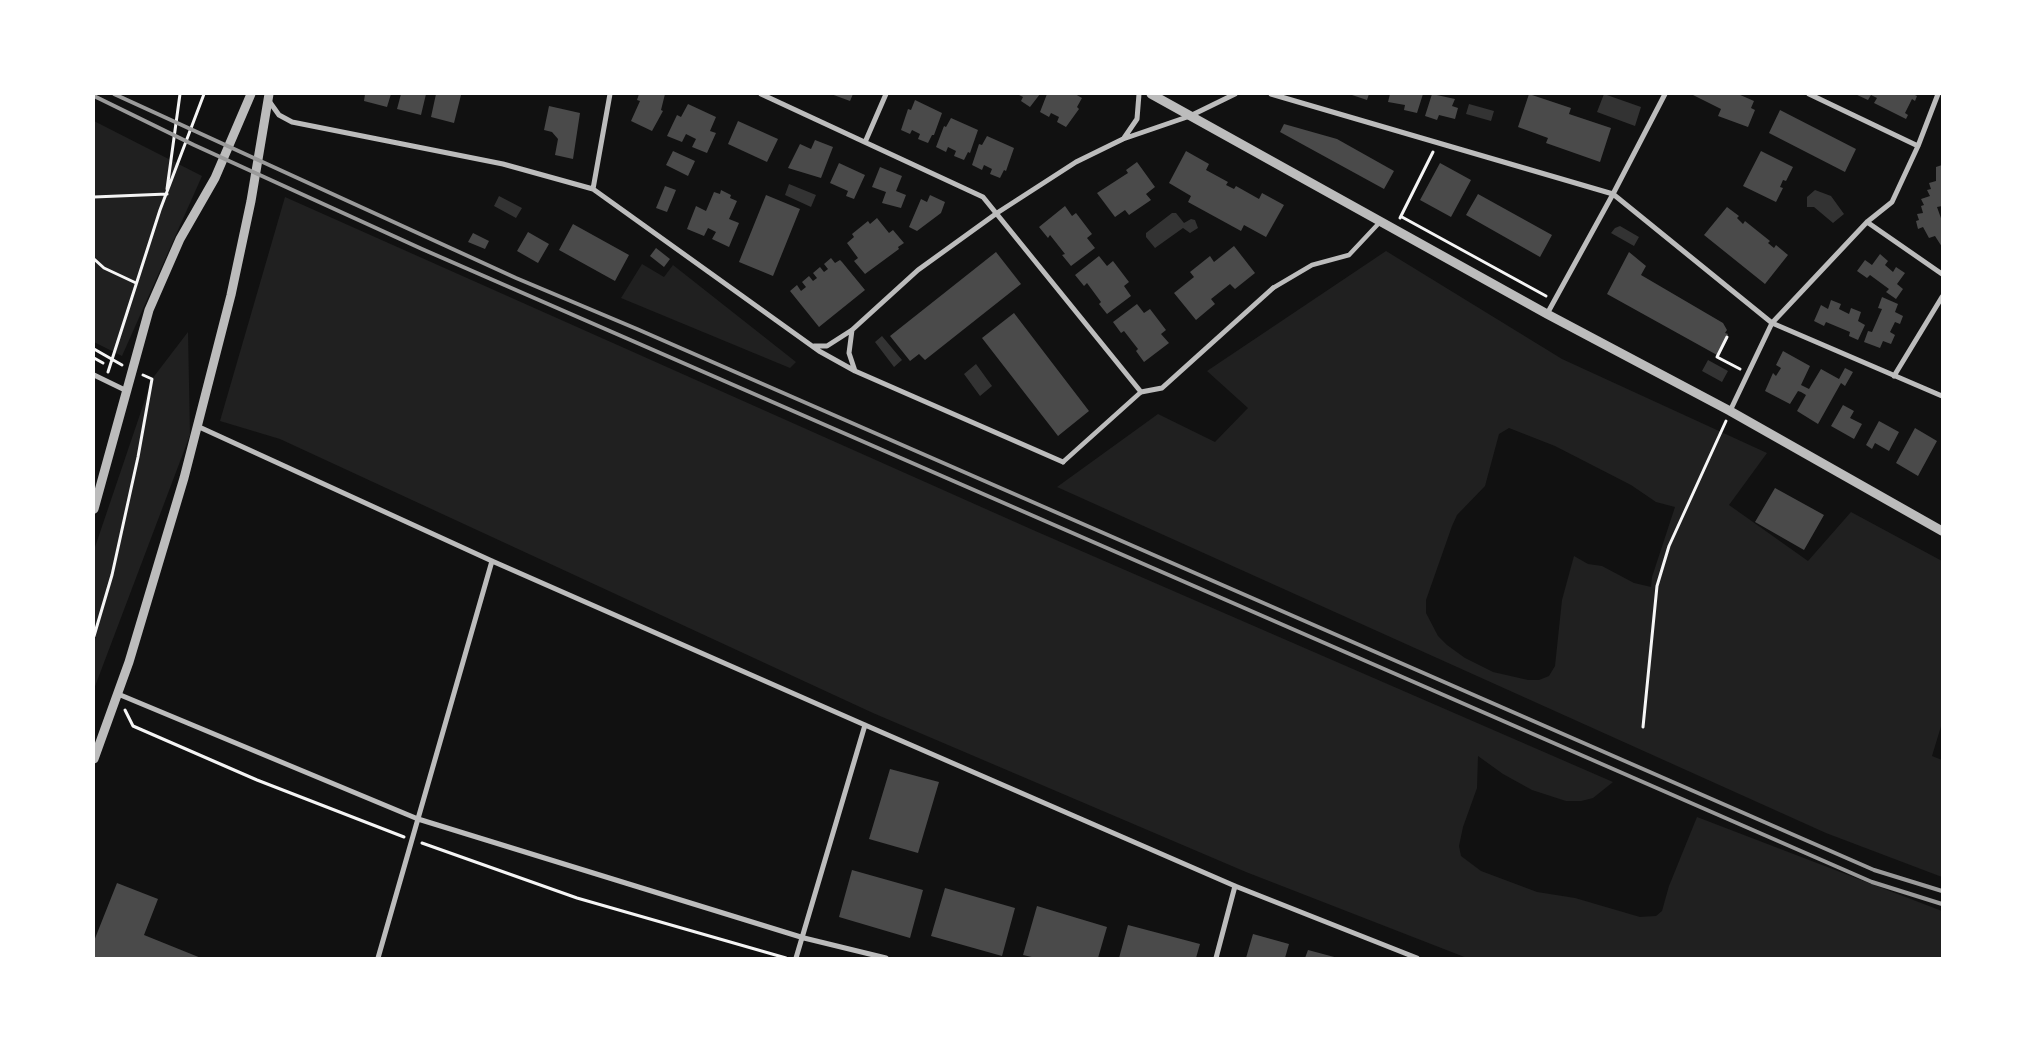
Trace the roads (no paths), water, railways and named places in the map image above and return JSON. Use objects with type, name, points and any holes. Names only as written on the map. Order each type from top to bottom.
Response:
[{"type":"street","points":[[94,509],[153,302],[180,239],[215,178],[251,94]]},
{"type":"street","points":[[593,189],[610,94]]},
{"type":"street","points":[[761,94],[866,140],[983,197],[1141,392]]},
{"type":"street","points":[[866,140],[886,94]]},
{"type":"street","points":[[1123,139],[1137,119],[1139,94]]},
{"type":"street","points":[[1151,94],[1548,314],[1730,411],[1942,531]]},
{"type":"street","points":[[813,346],[827,346],[852,330],[918,270],[997,213],[1076,162],[1123,139],[1190,116],[1235,94]]},
{"type":"street","points":[[1271,94],[1614,194],[1772,323],[1942,396]]},
{"type":"street","points":[[1548,314],[1614,194],[1665,94]]},
{"type":"street","points":[[1810,94],[1918,146]]},
{"type":"street","points":[[1730,411],[1772,323],[1867,222],[1892,202],[1918,146],[1938,94]]},
{"type":"street","points":[[268,97],[280,115],[292,122],[503,164],[593,189],[813,346],[856,371],[1063,462],[1141,392],[1162,388],[1273,288],[1312,265],[1349,255],[1380,222]]},
{"type":"street","points":[[94,759],[118,694],[163,550],[197,426],[243,238],[268,97]]},
{"type":"street","points":[[1867,222],[1942,274]]},
{"type":"street","points":[[1894,376],[1942,297]]},
{"type":"street","points":[[852,330],[849,353],[856,371]]},
{"type":"street","points":[[94,375],[127,391]]},
{"type":"street","points":[[197,426],[492,561],[865,725],[1235,886],[1418,958]]},
{"type":"street","points":[[378,958],[492,561]]},
{"type":"street","points":[[118,694],[418,819],[804,938],[886,958]]},
{"type":"street","points":[[796,958],[804,938],[865,725]]},
{"type":"street","points":[[1216,958],[1235,886]]},
{"type":"railway","points":[[114,94],[516,278],[637,329],[1874,870],[1942,891]]},
{"type":"railway","points":[[94,96],[194,145],[422,249],[1872,882],[1942,904]]}]
